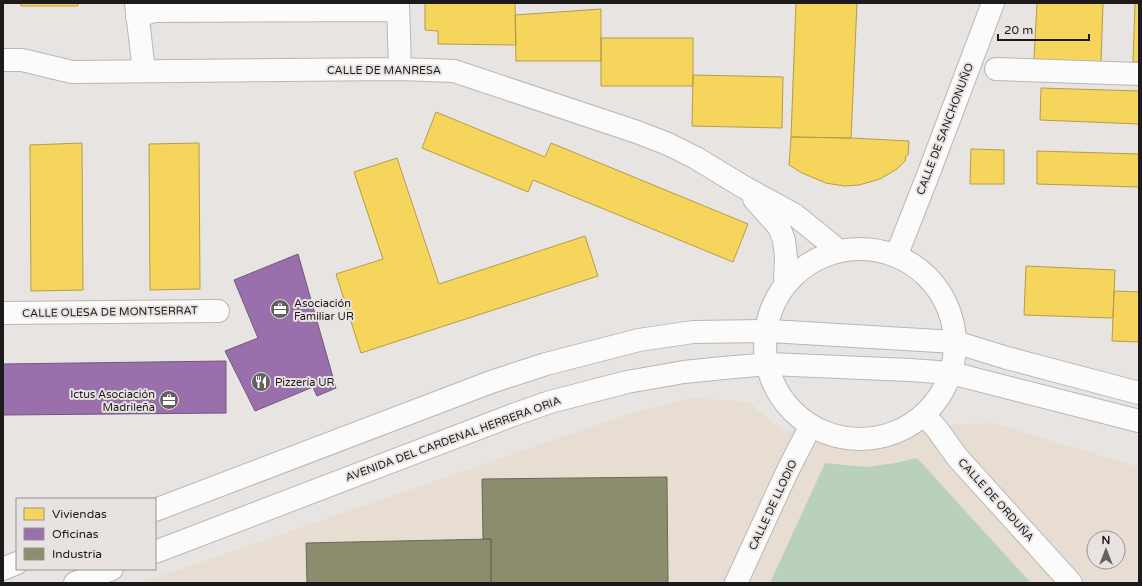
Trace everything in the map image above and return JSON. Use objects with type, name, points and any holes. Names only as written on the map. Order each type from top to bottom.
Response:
[{"type":"street","name":"CALLE DE SANCHONUÑO","points":[[897,254],[993,3]]},
{"type":"street","points":[[144,71],[136,10],[154,11],[398,6],[400,69]]},
{"type":"street","name":"CALLE DE MANRESA","points":[[3,60],[22,60],[72,72],[96,73],[144,71],[400,69],[454,71],[668,144],[696,158],[742,186]]},
{"type":"street","points":[[996,69],[1139,74]]},
{"type":"street","points":[[742,186],[795,215],[838,250]]},
{"type":"street","points":[[742,186],[779,227],[784,240],[786,256],[785,283]]},
{"type":"street","points":[[856,247],[878,248],[897,254],[924,272],[942,297],[952,323],[955,342],[950,373],[933,405],[924,415],[911,425],[895,433],[875,439],[853,439],[832,436],[810,427],[787,405],[772,382],[766,331],[774,300],[785,283],[809,263],[838,250],[856,247]]},
{"type":"street","name":"CALLE OLESA DE MONTSERRAT","points":[[3,313],[218,311]]},
{"type":"street","points":[[156,510],[490,382],[546,364],[639,340],[693,332],[804,332],[955,342],[1007,358],[1139,392]]},
{"type":"street","name":"AVENIDA DEL CARDENAL HERRERA ORIA","points":[[156,552],[512,415],[550,402],[627,382],[669,374],[769,364],[950,373],[1139,421]]},
{"type":"street","name":"CALLE DE ORDUÑA","points":[[924,415],[958,456],[1071,583]]},
{"type":"street","name":"CALLE DE LLODIO","points":[[736,583],[787,472],[810,427]]},
{"type":"street","points":[[3,569],[16,563]]},
{"type":"street","points":[[76,583],[109,570]]},
{"type":"shaded area","points":[[692,398],[749,402],[782,431],[993,423],[1139,467],[1139,583],[141,583],[637,411]]},
{"type":"green space","points":[[917,458],[1031,583],[770,583],[825,463],[866,467]]},
{"type":"building: Viviendas","points":[[21,3],[78,3],[78,6],[21,6]]},
{"type":"building: Viviendas","points":[[425,3],[515,3],[516,45],[438,44],[438,31],[425,30]]},
{"type":"building: Viviendas","points":[[796,3],[857,3],[851,138],[791,137]]},
{"type":"building: Viviendas","points":[[1037,3],[1103,3],[1101,62],[1034,59]]},
{"type":"building: Viviendas","points":[[1135,3],[1139,3],[1139,62],[1133,62]]},
{"type":"building: Viviendas","points":[[601,9],[601,61],[516,61],[515,15]]},
{"type":"building: Viviendas","points":[[601,38],[693,38],[693,86],[601,86]]},
{"type":"building: Viviendas","points":[[693,75],[783,77],[782,128],[692,126]]},
{"type":"building: Viviendas","points":[[1041,88],[1139,91],[1139,124],[1040,120]]},
{"type":"building: Viviendas","points":[[436,112],[545,157],[551,143],[748,224],[733,262],[533,180],[528,192],[422,148]]},
{"type":"building: Viviendas","points":[[791,137],[909,141],[908,155],[906,156],[905,161],[897,169],[880,179],[859,185],[844,186],[826,183],[802,173],[789,165]]},
{"type":"building: Viviendas","points":[[82,143],[83,290],[31,291],[30,145]]},
{"type":"building: Viviendas","points":[[199,143],[200,289],[150,290],[149,144]]},
{"type":"building: Viviendas","points":[[971,149],[1004,150],[1004,184],[970,184]]},
{"type":"building: Viviendas","points":[[1037,151],[1139,154],[1139,187],[1037,184]]},
{"type":"building: Viviendas","points":[[397,158],[439,284],[585,236],[598,276],[361,353],[336,274],[383,259],[354,172]]},
{"type":"building: Viviendas","points":[[1026,266],[1115,270],[1113,318],[1024,315]]},
{"type":"building: Viviendas","points":[[1114,291],[1139,292],[1139,342],[1112,341]]},
{"type":"building: Oficinas","name":"Asociación Familiar UR","points":[[298,254],[336,388],[317,396],[313,387],[255,411],[225,351],[258,338],[234,280]]},
{"type":"building: Oficinas","points":[[226,361],[226,413],[3,415],[3,364]]},
{"type":"building: Industria","points":[[667,477],[668,583],[491,583],[491,539],[483,539],[482,479]]},
{"type":"building: Industria","points":[[491,539],[491,583],[307,583],[306,543]]},
{"type":"place","name":"Asociación Familiar UR","points":[[280,309]]},
{"type":"place","name":"Pizzería UR","points":[[261,382]]},
{"type":"place","name":"Ictus Asociación Madrileña","points":[[169,400]]}]
